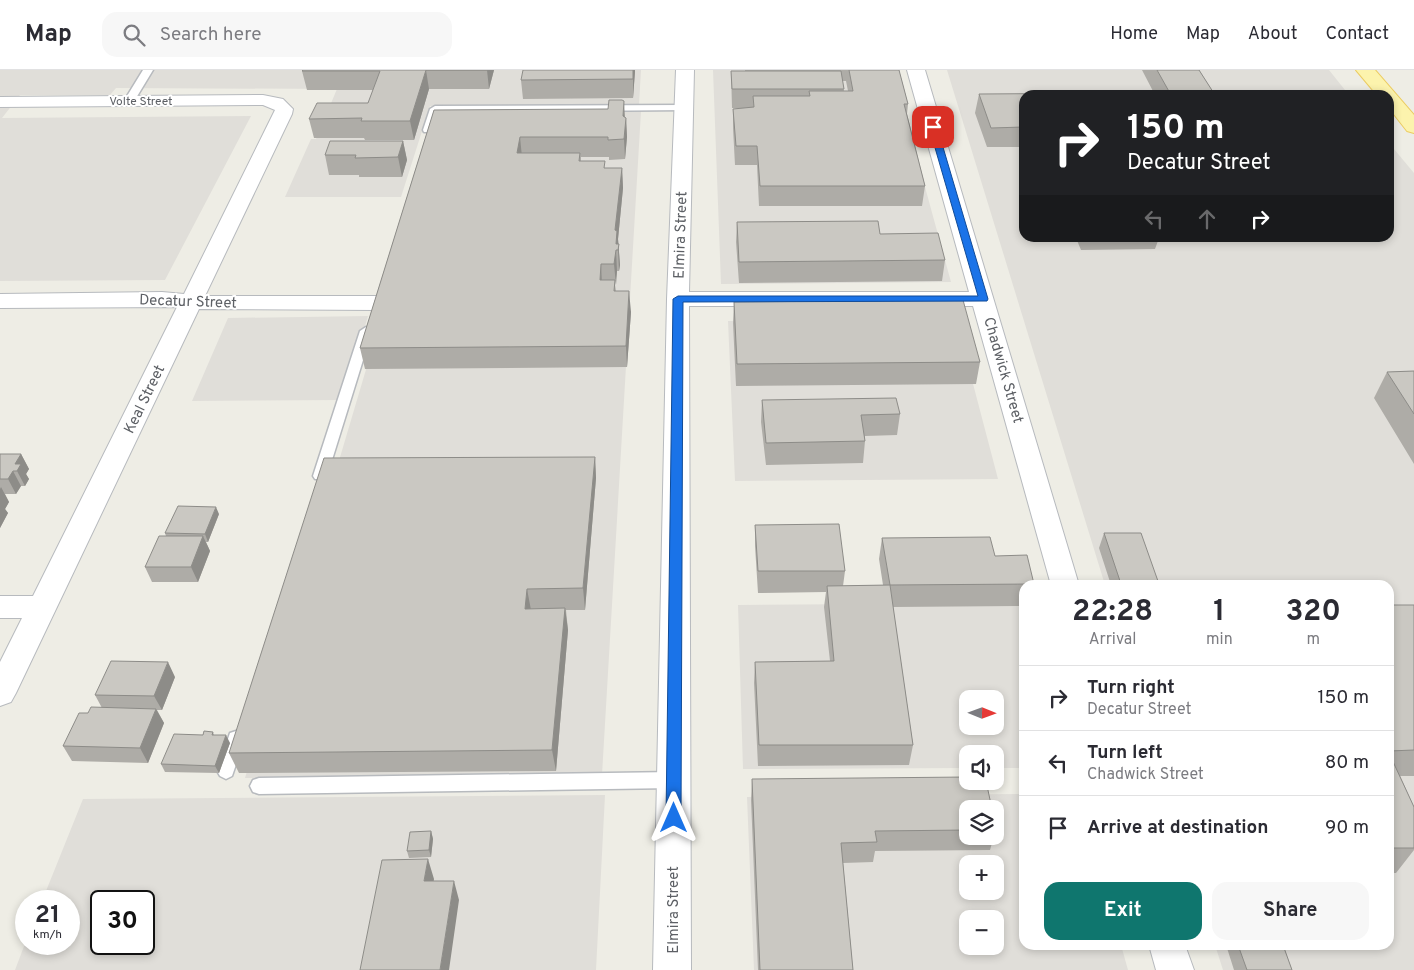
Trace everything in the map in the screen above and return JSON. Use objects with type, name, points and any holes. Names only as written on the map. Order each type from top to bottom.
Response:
[{"type":"main road","points":[[1365,70],[1383,90]]},
{"type":"main road","points":[[1394,103],[1414,126]]},
{"type":"street","name":"Elmira Street","points":[[672,970],[678,299],[685,70]]},
{"type":"street","name":"Chadwick Street","points":[[916,70],[1064,580]]},
{"type":"street","name":"Volte Street","points":[[0,102],[263,100],[280,104]]},
{"type":"street","name":"Keal Street","points":[[0,693],[283,114],[284,109],[280,104]]},
{"type":"street","points":[[678,299],[983,299]]},
{"type":"street","name":"Decatur Street","points":[[0,301],[192,301],[374,307]]},
{"type":"street","points":[[0,608],[42,607]]},
{"type":"street","points":[[1169,950],[1175,970]]},
{"type":"lane","points":[[129,101],[148,70]]},
{"type":"lane","points":[[423,146],[435,109],[684,108]]},
{"type":"lane","points":[[316,490],[374,307]]},
{"type":"lane","points":[[226,771],[241,724]]},
{"type":"lane","points":[[260,786],[674,780]]},
{"type":"shaded area","points":[[0,70],[641,70],[639,105],[430,106],[401,197],[285,197],[311,139],[316,139],[337,89],[116,88],[110,95],[20,95],[2,118],[251,116],[165,280],[0,281]]},
{"type":"shaded area","points":[[713,70],[893,70],[951,282],[721,284]]},
{"type":"shaded area","points":[[947,70],[1329,70],[1345,90],[1019,90],[1019,242],[1394,242],[1394,149],[1414,173],[1414,970],[1223,970],[1217,950],[1394,950],[1394,580],[1103,580]]},
{"type":"shaded area","points":[[641,111],[602,775],[245,778],[442,113]]},
{"type":"shaded area","points":[[368,316],[343,400],[192,401],[228,318]]},
{"type":"shaded area","points":[[956,319],[998,479],[735,481],[728,321]]},
{"type":"shaded area","points":[[1019,603],[1019,768],[1004,768],[1004,745],[959,745],[959,768],[743,769],[738,605]]},
{"type":"shaded area","points":[[1019,794],[1019,950],[1122,950],[1128,970],[754,970],[747,797]]},
{"type":"shaded area","points":[[605,795],[596,970],[15,970],[21,955],[80,955],[80,890],[46,890],[83,799]]},
{"type":"building","points":[[303,70],[426,70],[410,121],[361,121],[362,118],[309,119],[317,103],[368,103],[380,71]]},
{"type":"building","points":[[523,70],[633,70],[633,79],[521,80]]},
{"type":"building","points":[[849,70],[899,70],[908,104],[904,104],[925,186],[760,186],[757,146],[736,146],[733,109],[754,107],[753,96],[810,96],[809,91],[853,91]]},
{"type":"building","points":[[1157,70],[1199,70],[1212,90],[1168,90]]},
{"type":"building","points":[[731,71],[841,71],[844,89],[732,89]]},
{"type":"building","points":[[979,94],[1019,94],[1019,127],[991,128]]},
{"type":"building","points":[[609,100],[624,101],[623,116],[626,118],[624,139],[608,140],[608,137],[520,137],[517,153],[580,153],[579,161],[605,161],[604,168],[622,168],[615,230],[617,231],[616,244],[619,244],[618,250],[616,250],[614,264],[601,264],[600,280],[615,280],[614,291],[629,291],[626,346],[360,348],[434,110],[608,109]]},
{"type":"building","points":[[330,141],[403,141],[398,157],[355,158],[356,155],[325,155]]},
{"type":"building","points":[[878,221],[880,234],[938,233],[945,260],[739,262],[737,222]]},
{"type":"building","points":[[963,300],[980,362],[737,364],[734,302]]},
{"type":"building","points":[[1414,371],[1414,414],[1387,372]]},
{"type":"building","points":[[896,398],[900,414],[861,415],[865,441],[766,443],[762,400]]},
{"type":"building","points":[[0,454],[21,454],[15,464],[21,464],[17,471],[13,471],[8,479],[0,479]]},
{"type":"building","points":[[595,457],[583,588],[527,589],[525,609],[565,608],[552,750],[229,753],[324,458]]},
{"type":"building","points":[[178,506],[216,507],[205,534],[165,533]]},
{"type":"building","points":[[839,524],[845,571],[758,571],[755,525]]},
{"type":"building","points":[[1104,533],[1141,533],[1158,580],[1120,580]]},
{"type":"building","points":[[159,536],[203,536],[191,567],[145,567]]},
{"type":"building","points":[[990,537],[995,556],[1027,555],[1033,580],[1019,580],[1019,584],[890,585],[882,538]]},
{"type":"building","points":[[890,585],[913,745],[759,745],[755,662],[834,661],[827,586]]},
{"type":"building","points":[[1394,605],[1414,605],[1414,750],[1394,751]]},
{"type":"building","points":[[111,661],[168,662],[154,696],[95,695]]},
{"type":"building","points":[[91,707],[156,709],[140,748],[63,746],[79,713],[88,713]]},
{"type":"building","points":[[204,731],[213,732],[212,735],[226,735],[215,766],[161,764],[174,734],[203,735]]},
{"type":"building","points":[[1394,764],[1414,807],[1414,848],[1394,848]]},
{"type":"building","points":[[959,777],[959,790],[988,790],[990,800],[959,800],[959,830],[875,831],[877,842],[841,843],[853,970],[760,970],[752,779]]},
{"type":"building","points":[[431,831],[429,850],[407,851],[410,832]]},
{"type":"building","points":[[428,859],[424,881],[454,881],[440,970],[360,970],[382,860]]},
{"type":"building","points":[[1240,950],[1285,950],[1292,970],[1247,970]]},
{"type":"route","points":[[674,818],[678,299],[983,299],[933,127]]}]
